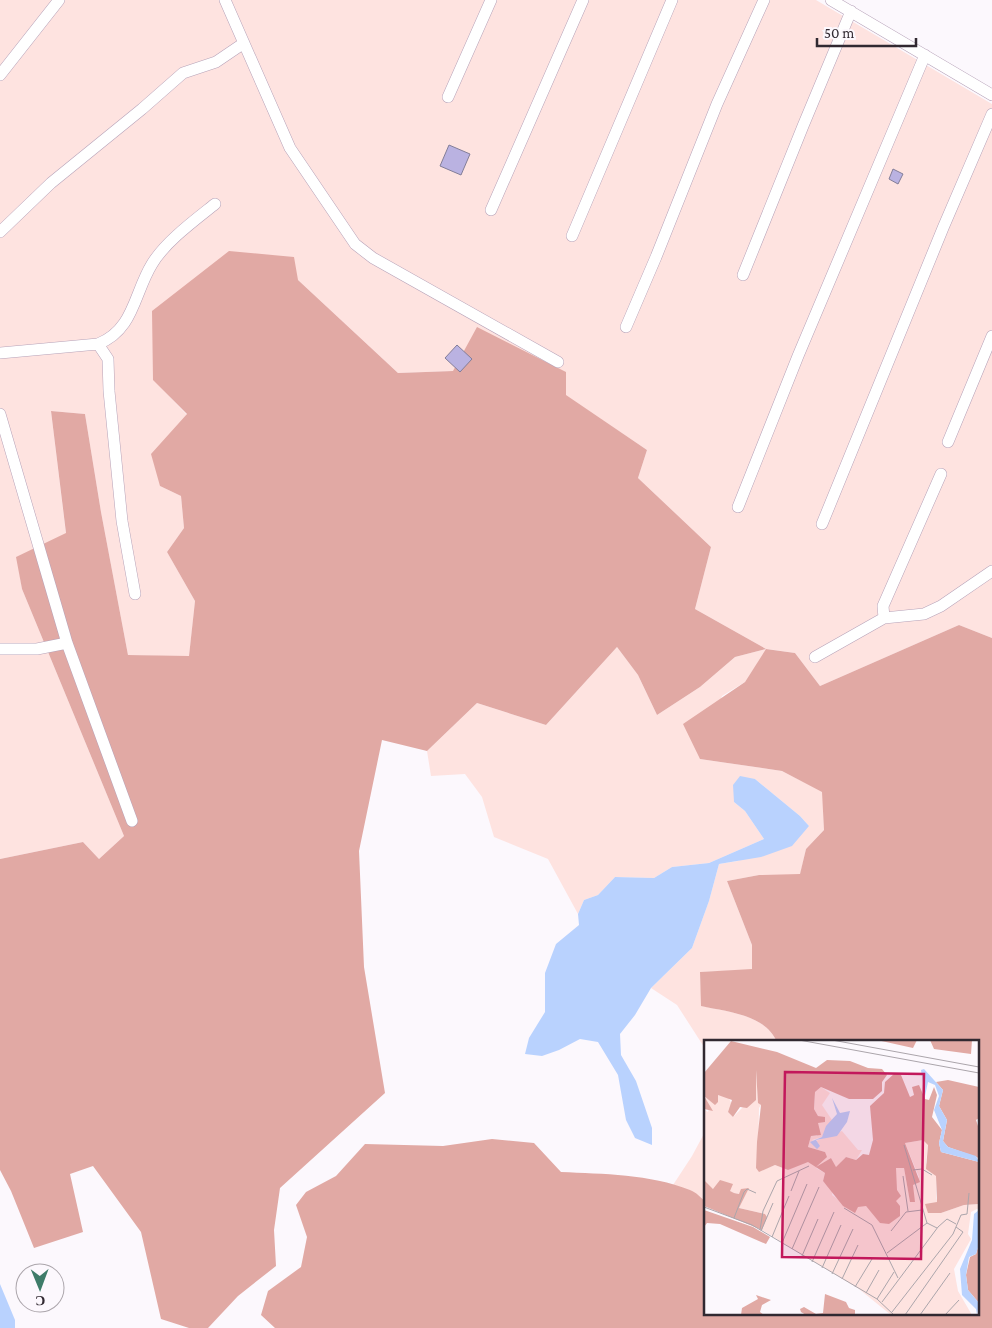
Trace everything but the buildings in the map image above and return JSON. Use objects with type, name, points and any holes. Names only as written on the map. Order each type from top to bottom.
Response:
[{"type":"street","points":[[0,75],[60,0]]},
{"type":"street","points":[[226,0],[290,148],[354,244],[373,258],[558,362]]},
{"type":"street","points":[[448,97],[491,0]]},
{"type":"street","points":[[491,210],[583,0]]},
{"type":"street","points":[[572,236],[672,0]]},
{"type":"street","points":[[626,327],[717,104],[764,0]]},
{"type":"street","points":[[831,0],[992,95]]},
{"type":"street","points":[[743,275],[802,126],[850,12]]},
{"type":"street","points":[[0,232],[51,183],[183,73],[216,62],[244,43]]},
{"type":"street","points":[[738,507],[798,356],[925,55]]},
{"type":"street","points":[[822,524],[943,228],[992,114]]},
{"type":"street","points":[[0,353],[98,344],[110,339],[128,318],[152,264],[178,234],[215,204]]},
{"type":"street","points":[[948,442],[992,336]]},
{"type":"street","points":[[98,344],[108,359],[109,392],[122,521],[135,594]]},
{"type":"street","points":[[0,414],[67,643],[132,821]]},
{"type":"street","points":[[884,618],[883,606],[941,474]]},
{"type":"street","points":[[815,657],[884,618],[924,614],[941,606],[992,571]]},
{"type":"street","points":[[0,649],[37,649],[67,643]]},
{"type":"shaded area","points":[[0,0],[816,0],[992,104],[992,638],[959,625],[820,686],[795,653],[767,649],[745,682],[722,696],[700,759],[782,771],[823,792],[824,830],[806,849],[800,875],[759,875],[727,881],[752,945],[752,970],[700,972],[702,1006],[755,1020],[764,1025],[776,1040],[704,1040],[704,1047],[677,1005],[651,988],[692,948],[709,901],[719,864],[738,861],[809,826],[800,816],[755,779],[734,802],[745,811],[764,839],[709,863],[672,867],[654,878],[615,877],[598,895],[584,900],[578,914],[548,859],[494,837],[482,797],[465,774],[431,776],[427,751],[477,703],[546,725],[617,647],[638,675],[657,715],[700,687],[735,657],[766,649],[695,609],[711,547],[638,478],[647,450],[565,395],[453,371],[398,373],[298,280],[153,379],[187,415],[160,486],[181,496],[184,528],[167,552],[195,601],[189,657],[128,655],[85,414],[51,411],[66,534],[17,557],[22,589],[124,836],[99,859],[83,842],[0,859]]},
{"type":"shaded area","points":[[229,251],[294,257],[298,280],[398,373],[453,371],[477,327],[566,372],[566,395],[647,450],[638,478],[711,547],[695,609],[766,649],[735,657],[700,687],[657,715],[638,675],[617,647],[546,725],[477,703],[427,751],[382,740],[359,851],[364,967],[385,1093],[280,1188],[274,1230],[276,1266],[238,1296],[208,1328],[189,1328],[161,1319],[141,1232],[93,1166],[70,1174],[83,1232],[34,1248],[11,1191],[0,1170],[0,859],[83,842],[99,859],[124,836],[22,589],[16,557],[66,533],[51,411],[85,414],[128,655],[189,656],[195,601],[167,552],[184,528],[181,496],[160,486],[151,454],[187,414],[153,380],[152,311]]},
{"type":"shaded area","points":[[959,625],[992,638],[992,1328],[275,1328],[261,1315],[268,1291],[301,1267],[307,1237],[296,1205],[306,1192],[336,1176],[365,1144],[443,1146],[492,1139],[534,1143],[561,1172],[610,1174],[643,1178],[675,1185],[698,1195],[704,1200],[704,1316],[980,1316],[980,1040],[776,1040],[764,1025],[755,1020],[701,1006],[700,972],[752,969],[752,945],[727,881],[759,875],[800,874],[806,849],[824,830],[822,792],[782,771],[700,759],[683,724],[745,682],[766,649],[795,653],[820,686]]},
{"type":"shaded area","points":[[704,1134],[704,1200],[692,1191],[673,1185]]},
{"type":"water","points":[[740,776],[755,779],[800,816],[809,826],[792,846],[761,857],[719,864],[709,901],[692,948],[651,988],[635,1015],[620,1034],[621,1055],[636,1081],[652,1128],[652,1145],[635,1138],[626,1120],[618,1075],[598,1042],[580,1039],[542,1056],[525,1054],[529,1038],[545,1012],[545,973],[556,944],[579,925],[578,914],[584,900],[598,895],[615,877],[654,878],[672,867],[709,863],[764,839],[745,811],[734,802],[733,785]]},
{"type":"water","points":[[0,1284],[15,1320],[15,1328],[0,1328]]}]
